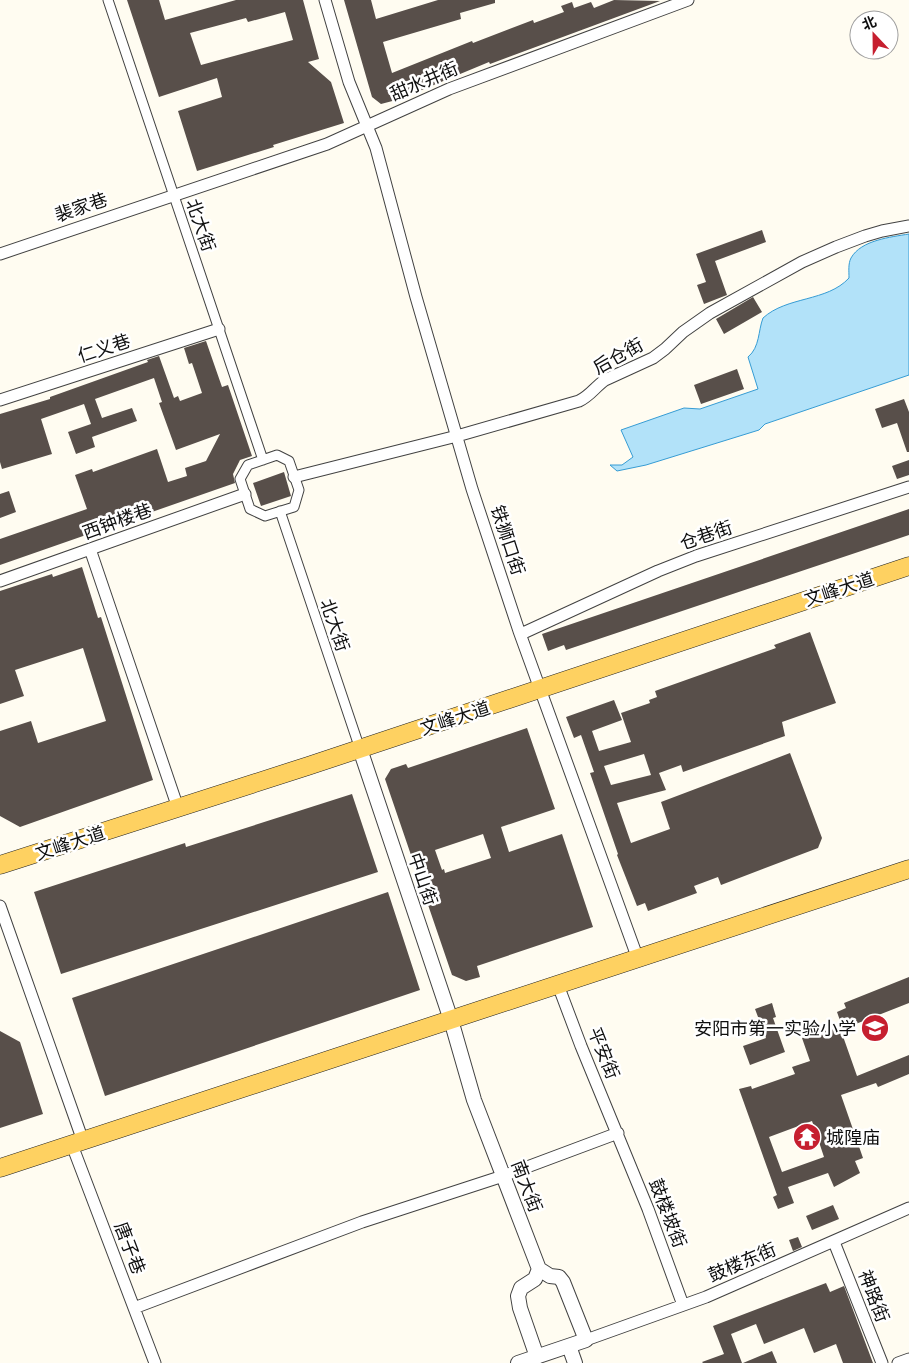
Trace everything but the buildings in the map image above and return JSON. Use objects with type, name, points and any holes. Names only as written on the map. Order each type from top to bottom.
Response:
[{"type":"main road","name":"文峰大道","points":[[0,865],[360,749],[909,566]]},
{"type":"main road","points":[[0,1168],[909,869]]},
{"type":"street","name":"北大街","points":[[108,0],[263,460]]},
{"type":"street","name":"铁狮口街","points":[[325,0],[349,82],[376,148],[416,297],[472,489],[540,689],[638,958]]},
{"type":"street","name":"甜水井街","points":[[173,194],[327,144],[449,88],[688,0]]},
{"type":"street","name":"裴家巷","points":[[0,254],[173,194]]},
{"type":"street","name":"后仓街","points":[[294,477],[456,436],[579,402],[588,397],[605,380],[659,353],[689,327],[710,313],[802,262],[865,236],[909,226]]},
{"type":"street","name":"仁义巷","points":[[0,400],[219,329]]},
{"type":"street","points":[[277,455],[289,461],[294,477],[299,490],[294,507],[265,516],[250,509],[240,479],[248,465],[277,455]]},
{"type":"street","name":"仓巷街","points":[[521,634],[633,582],[696,556],[909,487]]},
{"type":"street","name":"西钟楼巷","points":[[0,582],[245,494]]},
{"type":"street","name":"北大街","points":[[280,511],[360,749]]},
{"type":"street","points":[[90,549],[178,808]]},
{"type":"street","name":"中山街","points":[[360,749],[451,1020]]},
{"type":"street","name":"唐子巷","points":[[0,906],[78,1143],[134,1308],[155,1363]]},
{"type":"street","name":"平安街","points":[[558,985],[581,1046],[618,1133]]},
{"type":"street","name":"南大街","points":[[451,1020],[474,1100],[539,1269]]},
{"type":"street","points":[[134,1308],[362,1222],[503,1176],[618,1133]]},
{"type":"street","name":"鼓楼坡街","points":[[618,1133],[683,1305]]},
{"type":"street","name":"鼓楼东街","points":[[586,1340],[715,1293],[909,1208]]},
{"type":"street","name":"神路街","points":[[834,1242],[882,1363]]},
{"type":"street","points":[[518,1363],[536,1357],[569,1346],[586,1340],[563,1282],[559,1277],[550,1276],[539,1269],[536,1279],[522,1288],[518,1296],[536,1357]]},
{"type":"street","points":[[569,1346],[575,1363]]},
{"type":"street","points":[[898,1363],[909,1359]]},
{"type":"water","points":[[909,234],[909,375],[765,424],[759,430],[646,465],[617,471],[610,465],[622,465],[633,457],[621,430],[684,408],[700,409],[758,389],[748,357],[757,344],[763,318],[783,306],[840,286],[849,278],[851,258],[862,247],[877,240]]},
{"type":"place","name":"安阳市第一实验小学","points":[[875,1028]]},
{"type":"place","name":"城隍庙","points":[[807,1137]]}]
